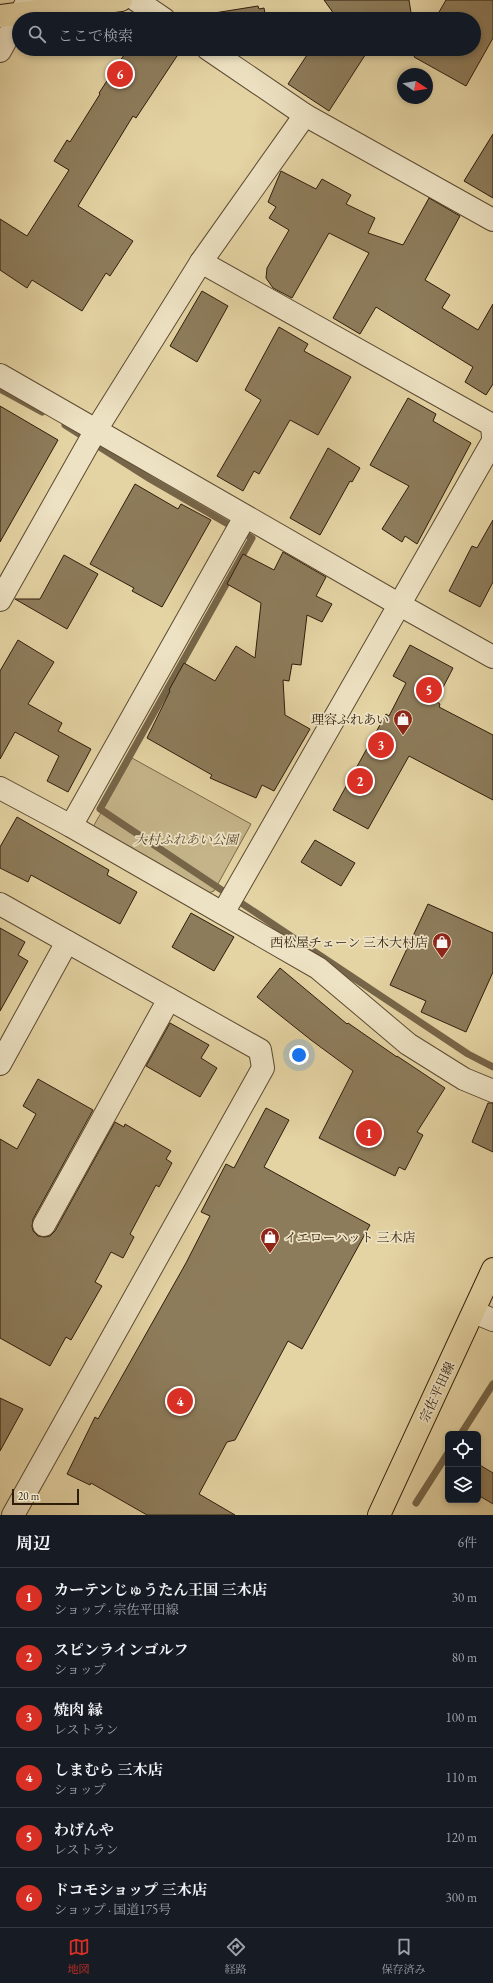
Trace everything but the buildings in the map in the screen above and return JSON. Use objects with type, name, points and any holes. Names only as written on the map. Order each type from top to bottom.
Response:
[{"type":"main road","points":[[16,10],[121,0]]},
{"type":"main road","name":"宗佐平田線","points":[[379,1515],[483,1316],[493,1269]]},
{"type":"street","points":[[136,0],[154,12]]},
{"type":"street","points":[[0,51],[12,20]]},
{"type":"street","points":[[218,56],[305,115],[493,220]]},
{"type":"street","points":[[0,600],[96,430],[201,262],[305,115]]},
{"type":"street","points":[[201,262],[492,424],[493,437]]},
{"type":"street","points":[[0,376],[493,657]]},
{"type":"street","points":[[223,913],[493,442]]},
{"type":"street","points":[[71,826],[245,517]]},
{"type":"street","points":[[0,788],[71,826],[318,968],[408,1044],[464,1079],[493,1091]]},
{"type":"street","points":[[0,904],[260,1050],[263,1068],[12,1515]]},
{"type":"street","points":[[0,1064],[68,942]]},
{"type":"street","points":[[44,1225],[169,999]]},
{"type":"street","points":[[0,1511],[7,1515]]},
{"type":"green space","name":"大村ふれあい公園","points":[[132,758],[251,824],[214,891],[198,897],[89,834]]},
{"type":"waterway","points":[[0,389],[42,412]]},
{"type":"waterway","points":[[65,425],[150,479],[252,538],[100,809],[468,1054],[493,1067]]},
{"type":"waterway","points":[[463,1431],[493,1384]]},
{"type":"waterway","points":[[416,1503],[445,1458]]},
{"type":"place","name":"ドコモショップ 三木店","points":[[120,74]]},
{"type":"place","name":"わげんや","points":[[429,690]]},
{"type":"place","name":"理容ふれあい","points":[[403,736]]},
{"type":"place","name":"焼肉 縁","points":[[381,745]]},
{"type":"place","name":"スピンラインゴルフ","points":[[360,781]]},
{"type":"place","name":"西松屋チェーン 三木大村店","points":[[442,959]]},
{"type":"place","name":"カーテンじゅうたん王国 三木店","points":[[369,1133]]},
{"type":"place","name":"イエローハット 三木店","points":[[270,1254]]},
{"type":"place","name":"しまむら 三木店","points":[[180,1401]]}]
